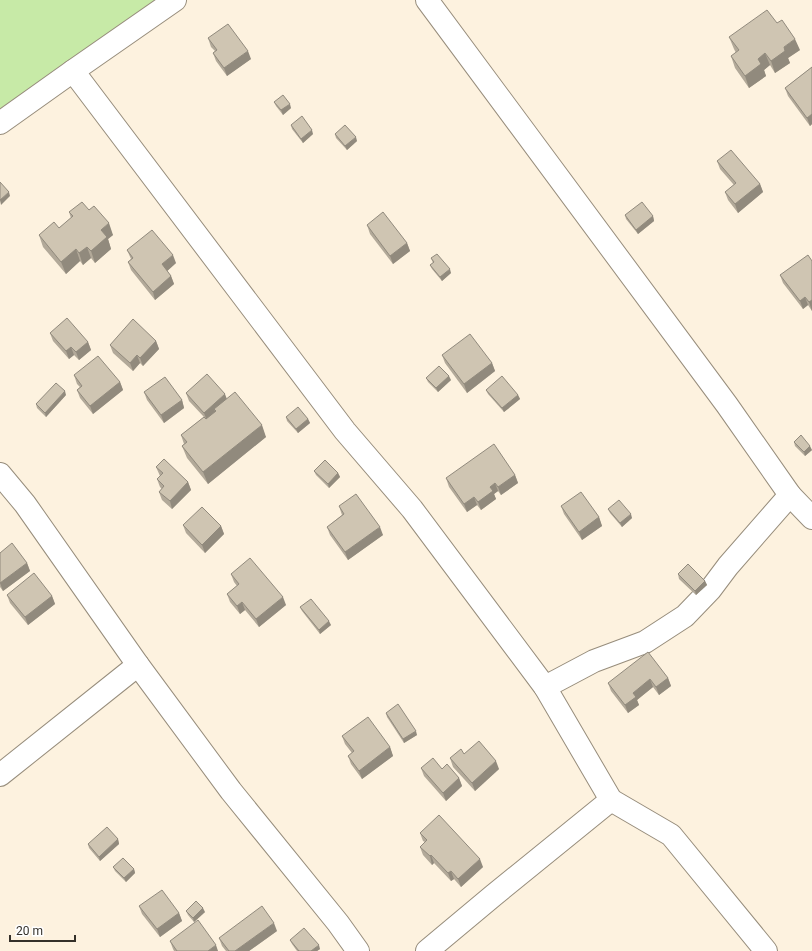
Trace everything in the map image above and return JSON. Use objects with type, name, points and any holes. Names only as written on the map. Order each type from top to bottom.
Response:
[{"type":"street","points":[[0,123],[175,0]]},
{"type":"street","points":[[427,0],[727,405],[790,494],[812,518]]},
{"type":"street","points":[[73,71],[345,431],[412,509],[545,687],[611,800],[671,835],[766,951]]},
{"type":"street","points":[[0,474],[25,504],[138,665],[231,791],[338,923],[358,951]]},
{"type":"street","points":[[545,687],[594,661],[645,642],[686,616],[710,590],[728,566],[790,494]]},
{"type":"street","points":[[0,775],[138,665]]},
{"type":"street","points":[[427,951],[611,800]]},
{"type":"green space","points":[[0,0],[162,0],[0,125]]},
{"type":"building","points":[[767,10],[777,23],[782,20],[795,39],[784,47],[785,51],[771,61],[765,53],[758,59],[761,64],[745,76],[731,56],[739,50],[729,37]]},
{"type":"building","points":[[228,24],[248,51],[224,68],[213,53],[217,50],[208,38]]},
{"type":"building","points":[[812,67],[812,114],[807,118],[785,88]]},
{"type":"building","points":[[283,95],[290,104],[281,110],[274,102]]},
{"type":"building","points":[[302,116],[312,130],[301,139],[291,125]]},
{"type":"building","points":[[345,125],[356,137],[345,146],[335,134]]},
{"type":"building","points":[[731,150],[760,184],[735,204],[725,192],[736,183],[717,161]]},
{"type":"building","points":[[0,182],[9,192],[0,200]]},
{"type":"building","points":[[82,202],[89,210],[94,206],[109,223],[101,230],[107,237],[91,251],[87,247],[79,253],[76,249],[61,262],[39,235],[54,222],[59,228],[73,216],[69,212]]},
{"type":"building","points":[[642,202],[653,216],[636,230],[625,215]]},
{"type":"building","points":[[383,212],[407,243],[390,256],[367,225]]},
{"type":"building","points":[[152,230],[173,255],[162,264],[171,276],[153,292],[128,262],[133,258],[127,250]]},
{"type":"building","points":[[437,254],[450,269],[440,277],[430,265],[434,262],[431,258]]},
{"type":"building","points":[[808,255],[812,261],[812,300],[809,302],[805,297],[800,301],[780,275]]},
{"type":"building","points":[[67,318],[88,342],[76,352],[71,347],[66,351],[50,333]]},
{"type":"building","points":[[133,319],[156,341],[140,358],[137,355],[130,363],[110,345]]},
{"type":"building","points":[[470,334],[492,363],[464,384],[442,355]]},
{"type":"building","points":[[98,356],[120,382],[90,406],[77,390],[82,386],[74,375]]},
{"type":"building","points":[[439,366],[449,376],[436,388],[426,378]]},
{"type":"building","points":[[207,374],[225,394],[204,413],[186,393]]},
{"type":"building","points":[[502,376],[518,395],[502,408],[486,390]]},
{"type":"building","points":[[165,377],[182,400],[161,415],[144,392]]},
{"type":"building","points":[[56,383],[65,391],[45,413],[36,404]]},
{"type":"building","points":[[235,392],[262,425],[203,472],[182,446],[187,442],[181,435],[204,417],[206,419],[216,411],[214,409]]},
{"type":"building","points":[[298,407],[308,419],[296,429],[286,417]]},
{"type":"building","points":[[801,435],[810,446],[804,452],[794,442]]},
{"type":"building","points":[[494,444],[515,475],[498,487],[495,483],[490,487],[493,491],[478,502],[474,497],[464,504],[446,478]]},
{"type":"building","points":[[164,459],[188,482],[170,501],[159,492],[164,486],[157,479],[163,473],[156,467]]},
{"type":"building","points":[[325,460],[338,473],[328,484],[314,471]]},
{"type":"building","points":[[581,492],[599,517],[579,532],[561,506]]},
{"type":"building","points":[[356,494],[380,527],[345,552],[327,527],[344,514],[339,506]]},
{"type":"building","points":[[619,500],[631,514],[620,523],[608,509]]},
{"type":"building","points":[[202,507],[221,526],[202,545],[183,525]]},
{"type":"building","points":[[12,543],[27,563],[0,583],[0,553]]},
{"type":"building","points":[[250,558],[283,597],[256,619],[242,602],[237,606],[227,594],[239,584],[231,574]]},
{"type":"building","points":[[688,564],[705,581],[695,591],[678,574]]},
{"type":"building","points":[[34,573],[52,596],[25,617],[7,595]]},
{"type":"building","points":[[311,599],[329,621],[319,630],[300,607]]},
{"type":"building","points":[[648,652],[668,678],[656,687],[650,679],[633,693],[636,697],[625,705],[608,683]]},
{"type":"building","points":[[398,704],[416,731],[403,739],[386,713]]},
{"type":"building","points":[[368,717],[390,747],[359,771],[348,756],[354,751],[342,736]]},
{"type":"building","points":[[479,741],[496,761],[472,783],[450,758],[461,749],[464,754]]},
{"type":"building","points":[[433,758],[442,769],[447,764],[459,778],[443,793],[421,768]]},
{"type":"building","points":[[439,815],[480,859],[458,879],[451,871],[448,873],[431,855],[430,856],[420,847],[427,840],[420,833]]},
{"type":"building","points":[[107,827],[118,839],[99,857],[88,844]]},
{"type":"building","points":[[123,858],[134,869],[124,878],[113,867]]},
{"type":"building","points":[[162,890],[179,913],[157,929],[139,906]]},
{"type":"building","points":[[196,901],[203,908],[193,918],[186,911]]},
{"type":"building","points":[[262,906],[274,923],[235,951],[229,951],[219,938]]},
{"type":"building","points":[[198,920],[216,945],[208,951],[177,951],[170,941]]},
{"type":"building","points":[[304,928],[319,945],[311,951],[299,951],[290,940]]}]
